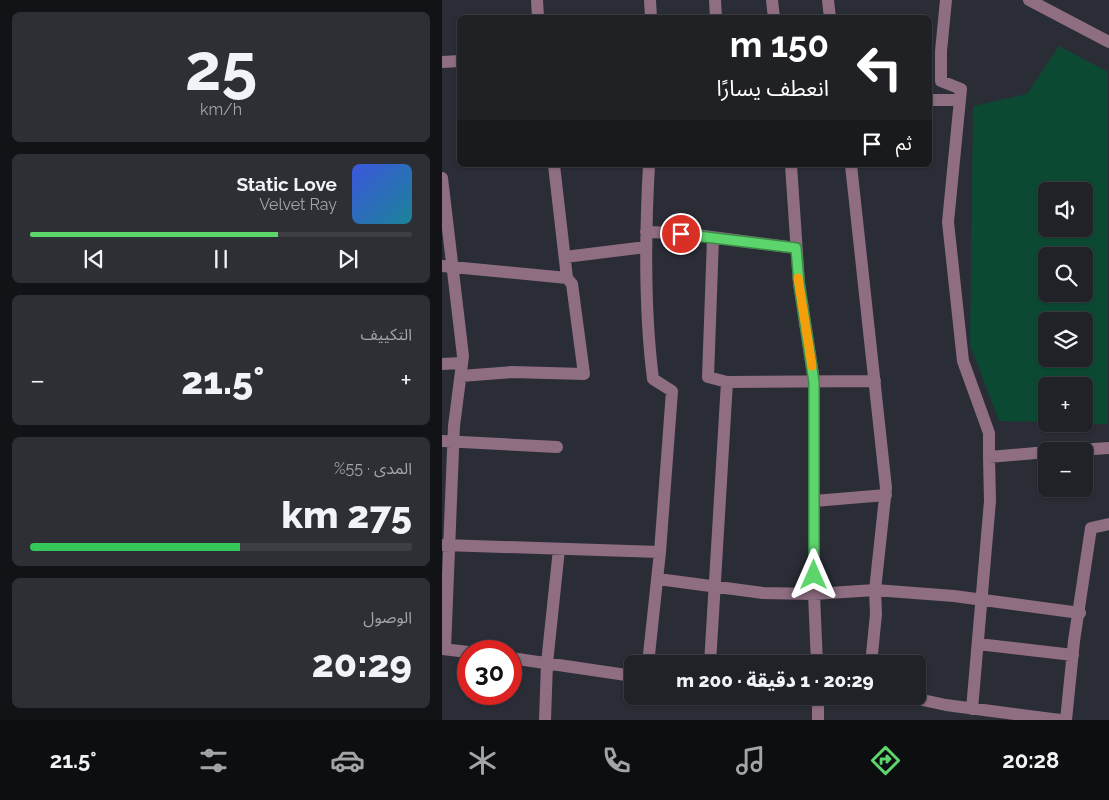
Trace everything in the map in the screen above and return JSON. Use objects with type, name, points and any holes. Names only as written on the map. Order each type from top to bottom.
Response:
[{"type":"street","points":[[537,0],[538,15]]},
{"type":"street","points":[[650,0],[651,15]]},
{"type":"street","points":[[715,0],[716,15]]},
{"type":"street","points":[[772,0],[774,15]]},
{"type":"street","points":[[828,0],[830,15]]},
{"type":"street","points":[[946,0],[940,51],[941,81],[961,89],[948,222],[963,361],[989,433],[990,501],[972,709]]},
{"type":"street","points":[[1029,0],[1108,42]]},
{"type":"street","points":[[442,62],[457,62]]},
{"type":"street","points":[[932,100],[960,100]]},
{"type":"street","points":[[442,364],[462,370],[584,374],[572,284],[567,278],[554,167]]},
{"type":"street","points":[[649,167],[646,232],[647,331],[653,379],[672,391],[658,579],[649,655]]},
{"type":"street","points":[[791,167],[799,283],[814,382],[814,594],[817,655]]},
{"type":"street","points":[[851,167],[886,495],[875,590],[876,614],[872,655]]},
{"type":"street","points":[[442,178],[447,266],[464,356],[448,441],[444,649],[457,651]]},
{"type":"street","points":[[646,232],[796,248]]},
{"type":"street","points":[[713,238],[708,377],[727,382],[875,381]]},
{"type":"street","points":[[565,257],[646,247]]},
{"type":"street","points":[[447,266],[567,278]]},
{"type":"street","points":[[711,655],[727,382]]},
{"type":"street","points":[[448,441],[557,447]]},
{"type":"street","points":[[1093,449],[1108,448]]},
{"type":"street","points":[[989,457],[1038,453]]},
{"type":"street","points":[[814,501],[886,495]]},
{"type":"street","points":[[1066,720],[1091,528],[1108,524]]},
{"type":"street","points":[[446,545],[660,552]]},
{"type":"street","points":[[545,720],[547,663],[559,549]]},
{"type":"street","points":[[658,579],[762,593],[814,594],[875,590],[982,600],[1080,613]]},
{"type":"street","points":[[978,644],[1073,655]]},
{"type":"street","points":[[522,660],[624,675]]},
{"type":"street","points":[[926,700],[1010,717],[1060,720]]},
{"type":"street","points":[[818,705],[818,720]]},
{"type":"green space","points":[[1059,46],[1108,72],[1108,424],[1093,424],[1093,377],[1038,377],[1038,422],[999,421],[970,345],[973,106],[1027,94]]},
{"type":"slow traffic","points":[[798,278],[812,366]]},
{"type":"route","points":[[681,234],[796,248],[799,283],[814,382],[814,575]]}]
